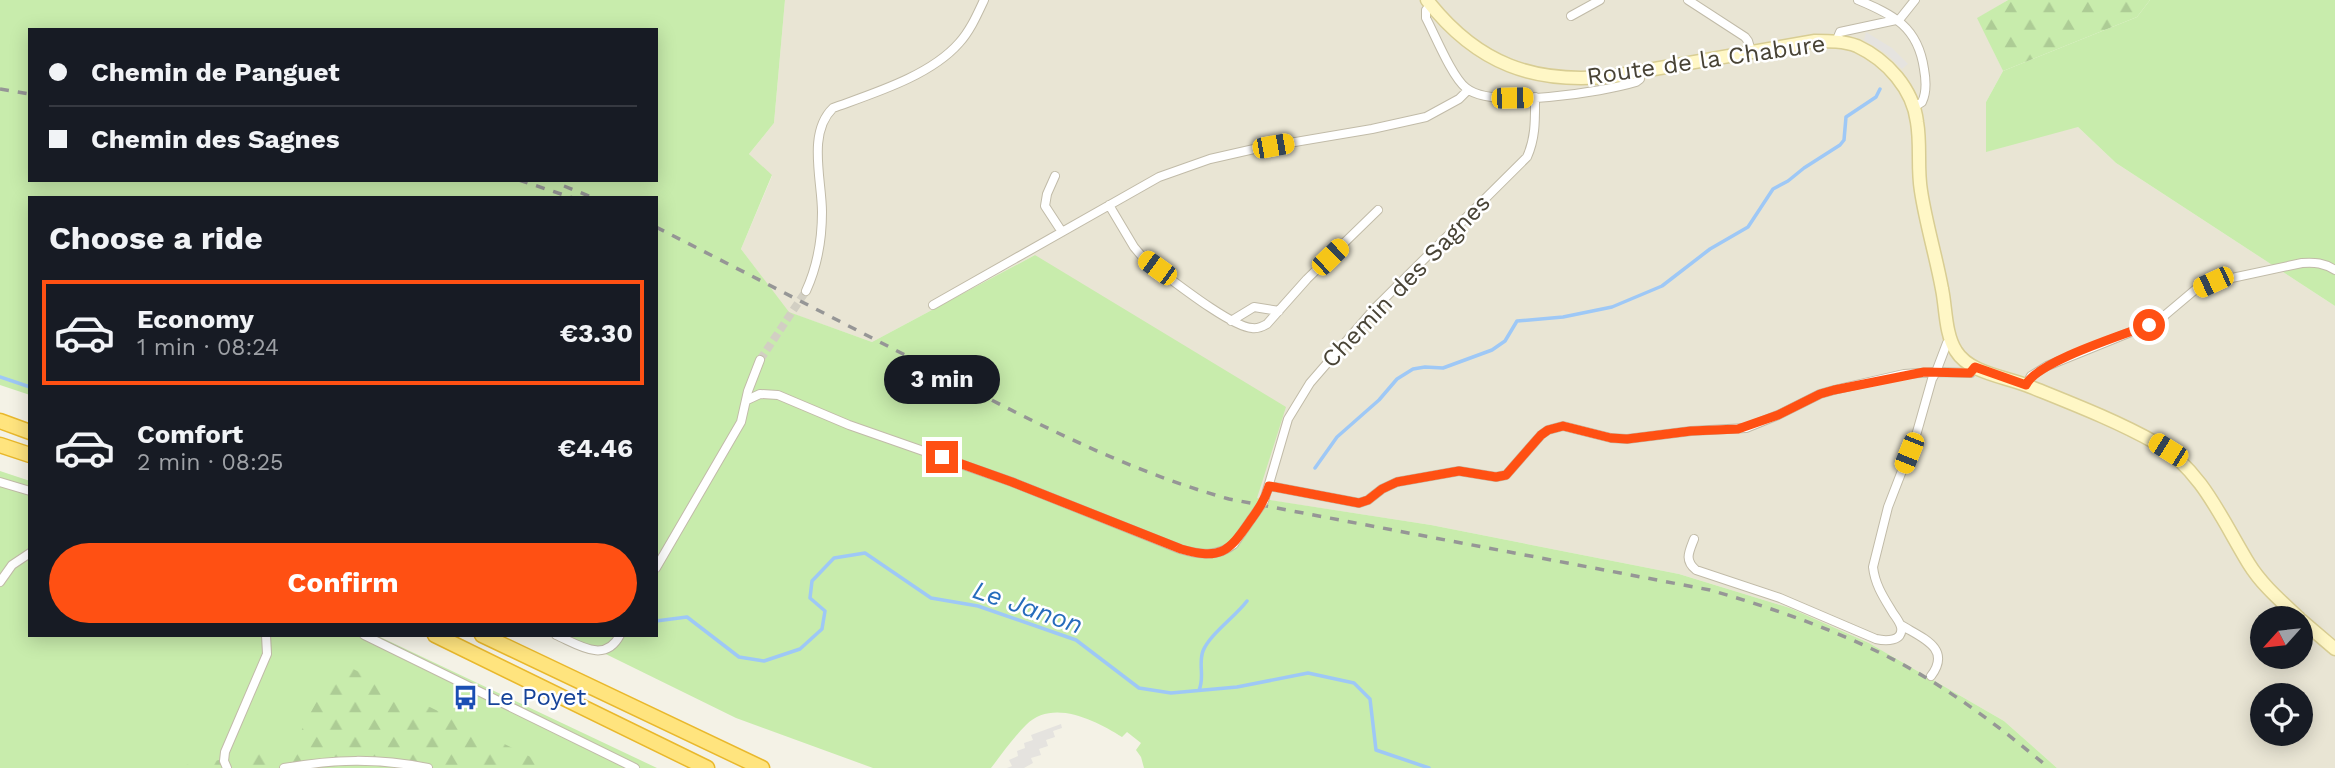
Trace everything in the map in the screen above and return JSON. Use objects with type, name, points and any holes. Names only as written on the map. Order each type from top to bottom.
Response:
[{"type":"highway","points":[[0,421],[28,431]]},
{"type":"highway","points":[[0,445],[28,455]]},
{"type":"highway","points":[[439,637],[707,768]]},
{"type":"highway","points":[[486,637],[762,768]]},
{"type":"main road","name":"Route de la Chabure","points":[[1429,3],[1447,23],[1478,49],[1500,62],[1537,75],[1590,79],[1796,43],[1836,42],[1856,46],[1875,57],[1900,80],[1917,119],[1920,188],[1951,341]]},
{"type":"main road","points":[[1951,341],[1961,357],[1975,367],[2026,385],[2168,450],[2205,489],[2263,584],[2286,606]]},
{"type":"main road","points":[[2314,631],[2335,649]]},
{"type":"street","points":[[806,291],[813,278],[820,235],[822,212],[818,145],[826,116],[833,108],[920,73],[948,54],[962,41],[984,0]]},
{"type":"street","points":[[1571,16],[1600,0]]},
{"type":"street","points":[[1688,0],[1745,37],[1751,51]]},
{"type":"street","points":[[1858,0],[1899,20],[1914,39],[1924,67],[1924,99],[1913,107]]},
{"type":"street","points":[[1836,42],[1840,32],[1899,20],[1915,0]]},
{"type":"street","points":[[1429,3],[1426,18],[1454,72],[1468,90],[1489,98],[1596,91],[1640,79],[1639,72]]},
{"type":"street","points":[[933,306],[1157,178],[1210,159],[1265,147],[1372,130],[1426,117],[1460,99],[1468,90]]},
{"type":"street","name":"Chemin des Sagnes","points":[[747,400],[760,394],[778,395],[849,425],[1012,482],[1181,549],[1213,554],[1225,551],[1234,544],[1264,501],[1288,419],[1310,383],[1375,308],[1527,157],[1534,136],[1535,97]]},
{"type":"street","points":[[1055,176],[1045,206],[1062,232]]},
{"type":"street","points":[[1110,205],[1134,247],[1145,260],[1231,321],[1251,328],[1260,328],[1267,324],[1307,279],[1378,210]]},
{"type":"street","points":[[2026,385],[2031,376],[2047,366],[2158,321],[2196,289],[2213,282],[2302,263],[2315,262],[2335,270]]},
{"type":"street","points":[[1231,321],[1254,307],[1279,311]]},
{"type":"street","points":[[1694,539],[1687,559],[1689,565],[1696,570],[1780,598],[1877,639],[1892,641],[1902,632],[1901,625],[1880,592],[1873,567],[1888,507],[1917,432],[1932,379],[1947,343],[1951,341]]},
{"type":"street","points":[[658,565],[741,422],[760,360]]},
{"type":"street","points":[[1269,486],[1359,503],[1397,482],[1459,471],[1496,477],[1506,475],[1541,435],[1555,427],[1563,426],[1611,438],[1627,439],[1691,431],[1738,429],[1834,390],[1904,374],[1970,373],[1975,367]]},
{"type":"street","points":[[0,482],[28,490]]},
{"type":"street","points":[[0,582],[12,565],[28,554]]},
{"type":"street","points":[[1901,625],[1924,639],[1938,652],[1938,667],[1931,676]]},
{"type":"street","points":[[227,768],[224,761],[225,752],[267,654],[266,637]]},
{"type":"street","points":[[368,637],[635,768]]},
{"type":"street","points":[[561,637],[604,651],[611,649],[619,637]]},
{"type":"street","points":[[284,768],[315,762],[365,759],[428,768]]},
{"type":"shaded area","points":[[785,0],[2008,0],[1978,18],[2003,71],[1986,102],[2078,127],[2116,163],[2335,306],[2335,768],[2057,768],[2004,721],[1869,643],[1790,608],[1679,574],[1431,525],[1256,498],[1035,255],[872,342],[788,312],[741,249],[772,176],[749,154],[774,123]]},
{"type":"shaded area","points":[[1866,32],[1892,48],[1908,64],[1902,69],[1887,54],[1864,40]]},
{"type":"shaded area","points":[[1061,724],[1062,728],[1053,731],[1055,737],[1046,740],[1048,746],[1039,749],[1041,755],[1031,758],[1033,763],[1024,768],[1007,768],[1012,766],[1009,760],[1018,756],[1017,751],[1025,748],[1024,743],[1033,740],[1031,735]]},
{"type":"green space","points":[[0,0],[785,0],[774,123],[749,154],[772,175],[741,249],[789,312],[872,342],[1035,255],[1286,407],[1257,498],[1431,525],[1679,574],[1790,608],[1869,643],[2004,721],[2057,768],[1144,768],[1136,750],[1141,743],[1127,732],[1122,737],[1087,719],[1049,713],[1026,725],[991,768],[873,768],[736,718],[571,637],[658,637],[658,196],[28,196],[28,394],[0,385]]},
{"type":"green space","points":[[2008,0],[2150,0],[2137,17],[2003,71],[1977,18]]},
{"type":"green space","points":[[2150,0],[2335,0],[2335,306],[2116,163],[2078,127],[1986,152],[1986,102],[2003,71],[2137,17]]},
{"type":"green space","points":[[0,471],[28,480],[28,637],[380,637],[657,768],[0,768]]},
{"type":"green space","points":[[337,661],[553,768],[185,768],[186,765],[292,749]]},
{"type":"waterway","points":[[1315,468],[1337,437],[1379,400],[1397,379],[1413,369],[1443,368],[1492,350],[1505,341],[1517,321],[1563,317],[1612,307],[1662,286],[1710,249],[1748,227],[1773,189],[1840,145],[1844,140],[1846,117],[1876,97],[1880,89]]},
{"type":"waterway","name":"Le Janon","points":[[0,377],[28,386]]},
{"type":"waterway","name":"Le Janon","points":[[658,621],[687,617],[739,657],[764,661],[800,649],[822,629],[825,611],[810,598],[812,581],[834,558],[865,553],[931,598],[978,606],[1076,640],[1139,688],[1171,693],[1237,687],[1308,673],[1354,683],[1370,699],[1376,750],[1429,768]]},
{"type":"waterway","points":[[1199,690],[1202,656],[1206,645],[1247,601]]},
{"type":"tunnel","points":[[760,360],[806,291]]},
{"type":"railway","points":[[0,89],[28,94]]},
{"type":"railway","points":[[525,182],[567,196]]},
{"type":"railway","points":[[564,186],[589,196]]},
{"type":"railway","points":[[658,228],[1043,426],[1153,474],[1229,499],[1710,590],[1771,609],[1852,640],[1919,674],[1986,718],[2049,768]]},
{"type":"place","name":"Le Poyet","points":[[466,697]]},
{"type":"route","points":[[942,457],[1181,549],[1213,554],[1225,551],[1234,544],[1264,501],[1269,486],[1359,503],[1397,482],[1459,471],[1501,477],[1510,472],[1541,435],[1555,427],[1563,426],[1611,438],[1627,439],[1746,428],[1834,390],[1889,377],[1931,371],[1970,373],[1975,367],[2026,385],[2031,376],[2047,366],[2149,325]]}]
